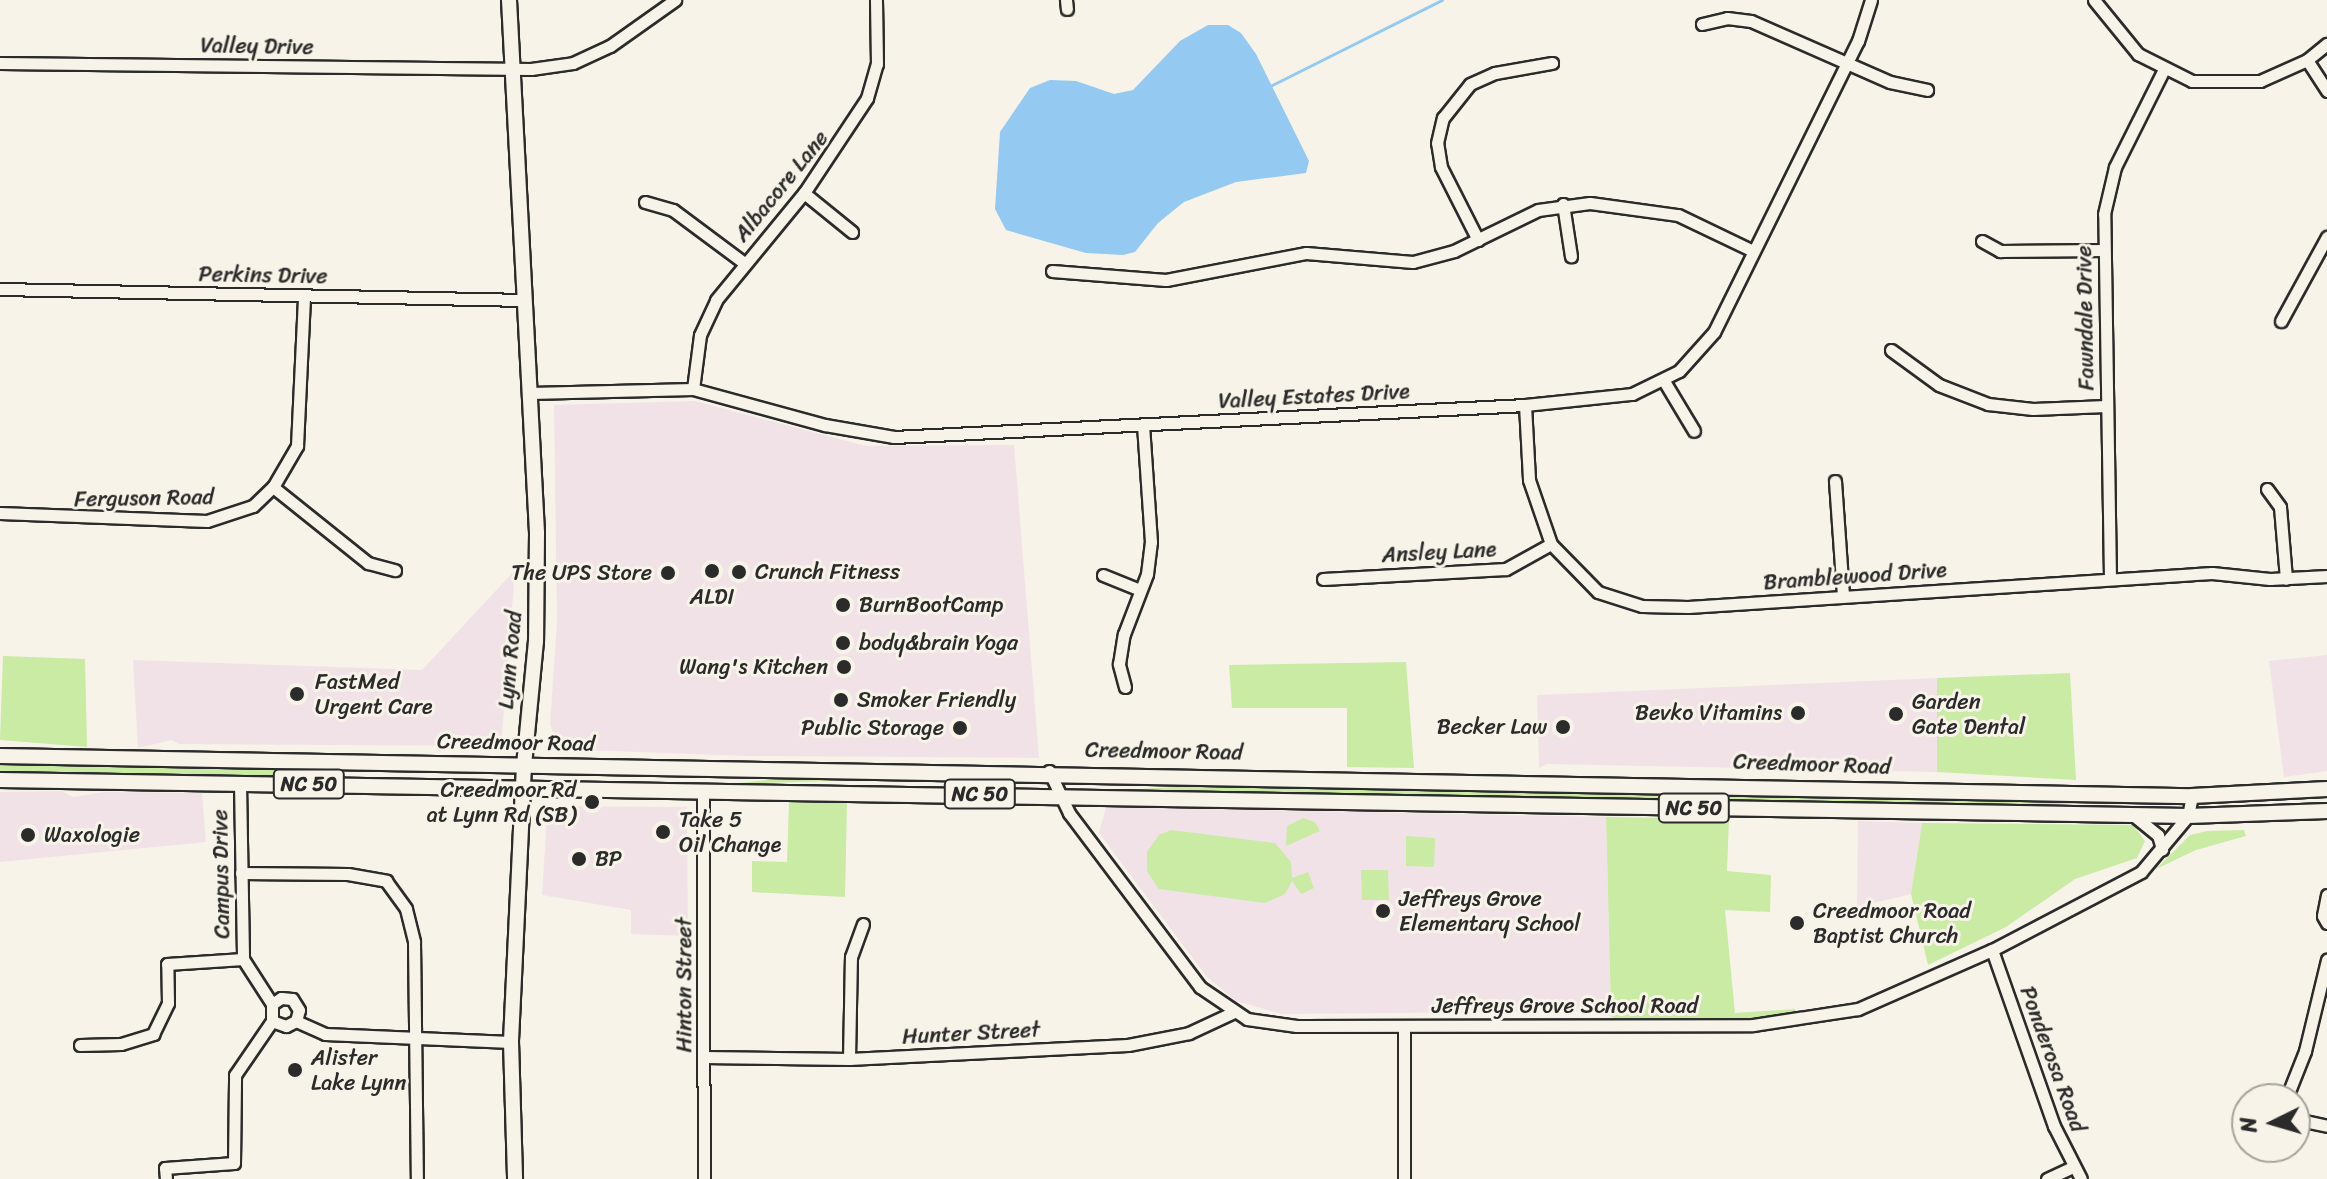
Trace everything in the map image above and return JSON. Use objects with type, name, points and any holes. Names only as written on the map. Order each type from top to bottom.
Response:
[{"type":"main road","name":"Lynn Road","points":[[509,0],[530,393],[537,597],[522,788],[511,1042],[515,1179]]},
{"type":"main road","name":"Creedmoor Road","points":[[0,756],[1049,771],[2192,796],[2327,789]]},
{"type":"main road","name":"Creedmoor Road","points":[[0,780],[2188,816],[2327,811]]},
{"type":"street","name":"Valley Drive","points":[[0,63],[513,69],[573,63],[610,46],[675,0]]},
{"type":"street","name":"Albacore Lane","points":[[693,389],[706,317],[744,263],[804,193],[867,98],[877,64],[876,0]]},
{"type":"street","name":"Valley Estates Drive","points":[[530,393],[693,389],[883,436],[1606,400],[1664,381],[1690,361],[1714,332],[1846,62],[1871,0]]},
{"type":"street","points":[[2094,0],[2128,45],[2163,71],[2192,81],[2235,85],[2275,76],[2307,60],[2327,44]]},
{"type":"street","points":[[1702,24],[1727,18],[1751,21],[1890,82],[1927,90]]},
{"type":"street","points":[[2307,60],[2327,91]]},
{"type":"street","points":[[1478,240],[1441,167],[1437,143],[1443,118],[1470,84],[1495,73],[1552,63]]},
{"type":"street","name":"Fawndale Drive","points":[[2110,578],[2104,250],[2111,180],[2163,71]]},
{"type":"street","points":[[804,193],[852,232]]},
{"type":"street","points":[[645,202],[673,210],[744,263]]},
{"type":"street","points":[[1052,271],[1166,280],[1306,253],[1413,262],[1478,240],[1563,204],[1667,211],[1753,251]]},
{"type":"street","points":[[1563,204],[1571,256]]},
{"type":"street","points":[[2281,321],[2327,237]]},
{"type":"street","points":[[1982,241],[2000,251],[2104,250]]},
{"type":"street","name":"Perkins Drive","points":[[0,289],[525,300]]},
{"type":"street","name":"Ferguson Road","points":[[0,513],[207,521],[236,515],[273,487],[297,446],[304,295]]},
{"type":"street","points":[[1891,350],[1939,385],[1988,404],[2106,406]]},
{"type":"street","points":[[1664,381],[1694,431]]},
{"type":"street","name":"Bramblewood Drive","points":[[1525,405],[1529,480],[1551,544],[1598,592],[1642,606],[2212,573],[2286,579],[2327,576]]},
{"type":"street","points":[[1125,687],[1119,664],[1151,542],[1143,425]]},
{"type":"street","points":[[1835,481],[1843,596]]},
{"type":"street","points":[[273,487],[368,563],[395,570]]},
{"type":"street","points":[[2267,489],[2280,507],[2286,579]]},
{"type":"street","name":"Ansley Lane","points":[[1323,579],[1506,569],[1551,544]]},
{"type":"street","points":[[1103,575],[1140,590]]},
{"type":"street","name":"Jeffreys Grove School Road","points":[[1049,771],[1060,796],[1185,969],[1234,1012],[1247,1019],[1297,1026],[1753,1025],[1810,1019],[1892,997],[1992,950],[2141,872],[2188,816],[2192,796]]},
{"type":"street","name":"Campus Drive","points":[[240,783],[243,959],[272,1004]]},
{"type":"street","name":"Hinton Street","points":[[703,791],[704,1179]]},
{"type":"street","points":[[2133,814],[2158,835],[2162,849]]},
{"type":"street","points":[[241,873],[348,874],[386,881],[406,909],[414,942],[417,1179]]},
{"type":"street","points":[[2327,895],[2323,916],[2327,923]]},
{"type":"street","points":[[849,1059],[851,957],[863,924]]},
{"type":"street","name":"Ponderosa Road","points":[[1992,950],[2073,1167],[2081,1179]]},
{"type":"street","points":[[80,1045],[121,1044],[153,1034],[168,1003],[167,964],[243,959]]},
{"type":"street","points":[[2292,1083],[2305,1051],[2327,960]]},
{"type":"street","points":[[166,1174],[234,1163],[235,1075],[272,1021],[272,1004],[281,998],[292,999],[299,1010],[296,1021],[286,1026],[272,1021]]},
{"type":"street","name":"Hunter Street","points":[[704,1057],[849,1059],[1128,1045],[1189,1033],[1234,1012]]},
{"type":"street","points":[[296,1021],[325,1034],[511,1042]]},
{"type":"street","points":[[1404,1027],[1404,1179]]},
{"type":"street","points":[[2047,1179],[2073,1167]]},
{"type":"shaded area","points":[[695,401],[866,446],[1014,445],[1039,758],[747,756],[582,750],[556,742],[550,724],[557,622],[554,405]]},
{"type":"shaded area","points":[[515,570],[502,735],[492,746],[180,744],[171,740],[138,748],[133,660],[422,670]]},
{"type":"shaded area","points":[[2327,655],[2327,771],[2284,777],[2269,661]]},
{"type":"shaded area","points":[[1937,678],[1937,772],[1547,764],[1539,768],[1537,695]]},
{"type":"shaded area","points":[[62,791],[73,797],[105,792],[202,793],[206,842],[0,862],[0,792]]},
{"type":"shaded area","points":[[555,806],[687,807],[688,936],[631,934],[631,910],[542,895],[547,814]]},
{"type":"shaded area","name":"Jeffreys Grove Elementary School","points":[[1106,807],[1606,817],[1611,1011],[1282,1014],[1236,1001],[1206,976],[1099,833]]},
{"type":"shaded area","points":[[1858,821],[1922,823],[1911,894],[1857,907]]},
{"type":"green space","points":[[3,656],[85,659],[87,747],[0,740]]},
{"type":"green space","points":[[1406,662],[1414,768],[1347,767],[1347,708],[1232,708],[1229,665]]},
{"type":"green space","points":[[2070,673],[2076,780],[1937,772],[1937,678]]},
{"type":"green space","points":[[0,763],[312,767],[312,773],[255,777],[0,773]]},
{"type":"green space","points":[[811,775],[977,777],[731,784]]},
{"type":"green space","points":[[1274,782],[2111,799],[2111,803],[1954,806],[1121,790]]},
{"type":"green space","points":[[789,802],[847,802],[845,897],[752,892],[752,861],[787,862]]},
{"type":"green space","points":[[1606,817],[1729,819],[1727,871],[1771,875],[1770,912],[1725,910],[1735,1013],[1795,1009],[1796,1014],[1767,1019],[1618,1020],[1601,1011],[1611,1010]]},
{"type":"green space","points":[[1303,818],[1315,822],[1320,831],[1286,846],[1287,826]]},
{"type":"green space","points":[[1922,823],[2133,825],[2145,841],[2137,858],[2075,879],[2006,927],[1928,965],[1911,894]]},
{"type":"green space","points":[[1171,830],[1275,843],[1291,862],[1292,878],[1308,872],[1314,888],[1301,894],[1292,881],[1285,894],[1265,903],[1159,889],[1147,871],[1147,852],[1159,835]]},
{"type":"green space","points":[[2244,830],[2246,836],[2196,850],[2156,869],[2190,835],[2207,831]]},
{"type":"green space","points":[[1406,836],[1435,838],[1434,867],[1406,866]]},
{"type":"green space","points":[[1361,870],[1388,870],[1389,900],[1362,900]]},
{"type":"water","points":[[1208,25],[1228,25],[1241,33],[1256,54],[1309,161],[1306,173],[1236,182],[1184,202],[1158,223],[1135,252],[1123,255],[1086,253],[1006,230],[995,209],[1000,132],[1030,88],[1050,80],[1076,81],[1114,94],[1133,90],[1180,41]]},
{"type":"waterway","points":[[1272,85],[1442,0]]},
{"type":"place","name":"ALDI","points":[[712,571]]},
{"type":"place","name":"Crunch Fitness","points":[[739,572]]},
{"type":"place","name":"The UPS Store","points":[[668,573]]},
{"type":"place","name":"BurnBootCamp","points":[[843,605]]},
{"type":"place","name":"body&brain Yoga","points":[[843,643]]},
{"type":"place","name":"Wang's Kitchen","points":[[844,667]]},
{"type":"place","name":"FastMed Urgent Care","points":[[297,694]]},
{"type":"place","name":"Smoker Friendly","points":[[841,700]]},
{"type":"place","name":"Bevko Vitamins","points":[[1798,713]]},
{"type":"place","name":"Garden Gate Dental","points":[[1896,714]]},
{"type":"place","name":"Becker Law","points":[[1563,727]]},
{"type":"place","name":"Public Storage","points":[[960,728]]},
{"type":"place","name":"Creedmoor Rd at Lynn Rd (SB)","points":[[592,802]]},
{"type":"place","name":"Take 5 Oil Change","points":[[663,832]]},
{"type":"place","name":"Waxologie","points":[[28,835]]},
{"type":"place","name":"BP","points":[[579,859]]},
{"type":"place","name":"Jeffreys Grove Elementary School","points":[[1383,911]]},
{"type":"place","name":"Creedmoor Road Baptist Church","points":[[1797,923]]},
{"type":"place","name":"Alister Lake Lynn","points":[[295,1070]]}]
